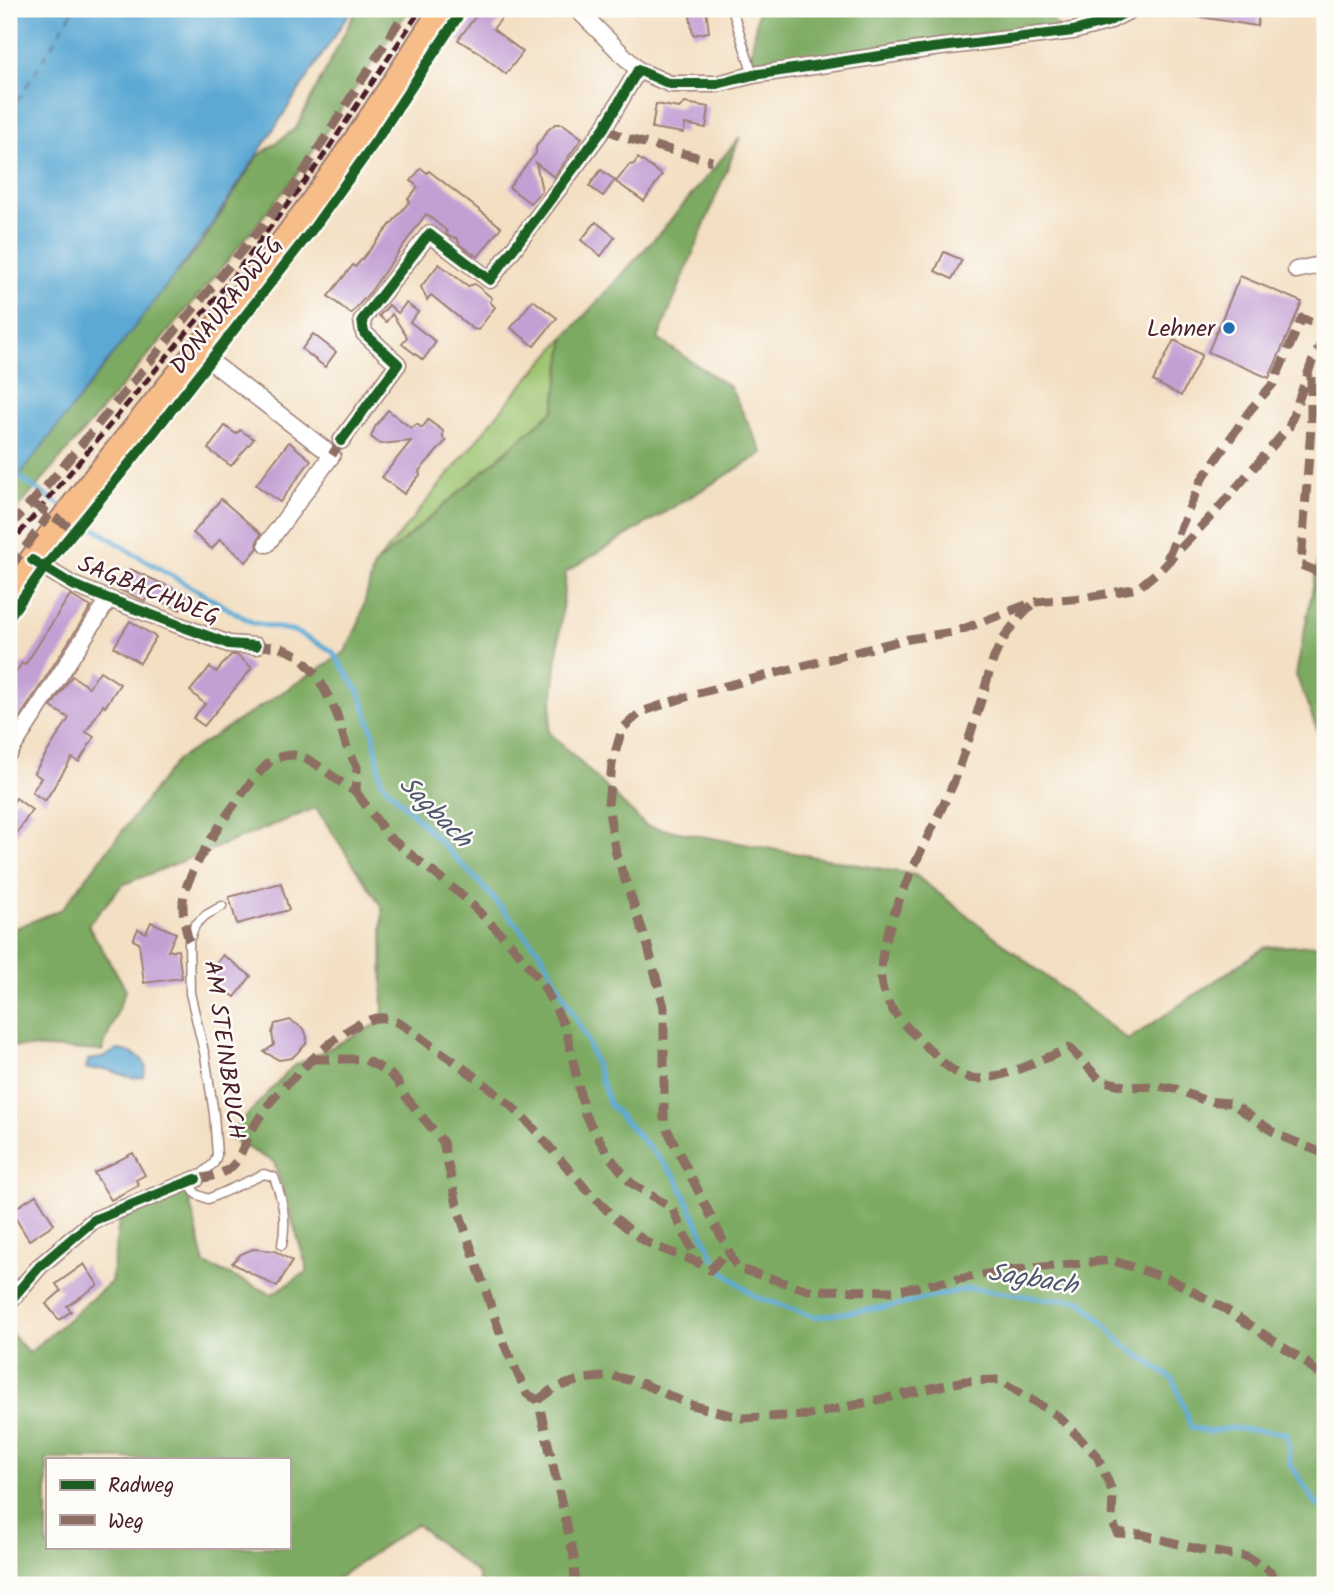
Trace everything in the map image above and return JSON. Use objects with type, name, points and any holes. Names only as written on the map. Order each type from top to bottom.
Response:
[{"type":"main road","points":[[9,592],[53,530],[271,258],[334,174],[442,9]]},
{"type":"street","points":[[577,9],[638,70],[670,84],[690,85],[933,48],[1073,31],[1107,22],[1132,9]]},
{"type":"street","points":[[341,441],[398,364],[363,333],[362,320],[429,234],[489,280],[604,128],[638,70]]},
{"type":"street","points":[[1296,270],[1325,264]]},
{"type":"street","points":[[197,351],[332,455],[267,544]]},
{"type":"street","name":"SAGBACHWEG","points":[[32,560],[73,585],[108,599],[229,644],[256,646]]},
{"type":"street","points":[[9,753],[108,599]]},
{"type":"street","name":"AM STEINBRUCH","points":[[9,1302],[40,1266],[94,1220],[192,1181]]},
{"type":"lane","points":[[732,9],[752,75]]},
{"type":"lane","name":"AM STEINBRUCH","points":[[192,1181],[214,1163],[217,1155],[205,1056],[190,993],[189,941],[195,925],[222,906]]},
{"type":"lane","points":[[192,1181],[196,1194],[208,1199],[264,1174],[274,1177],[282,1198],[286,1226],[282,1245]]},
{"type":"green space","points":[[357,9],[409,9],[296,176],[207,286],[20,506],[9,523],[9,454],[82,380],[201,245],[257,157],[296,128]]},
{"type":"green space","points":[[758,9],[1041,9],[1062,30],[759,66],[751,55]]},
{"type":"green space","points":[[740,137],[658,339],[730,387],[763,453],[566,572],[549,732],[646,826],[915,875],[1128,1040],[1265,947],[1325,945],[1325,1585],[480,1585],[478,1574],[416,1524],[328,1585],[9,1585],[9,1331],[29,1353],[111,1282],[119,1221],[187,1191],[205,1264],[272,1294],[308,1271],[274,1162],[227,1137],[292,1067],[383,1021],[382,907],[316,808],[122,885],[88,925],[126,989],[102,1051],[9,1046],[9,931],[62,909],[177,760],[345,652],[359,623],[374,566],[554,410],[565,337],[664,228]]},
{"type":"green space","points":[[565,337],[554,410],[374,566],[515,393]]},
{"type":"green space","points":[[1318,560],[1325,560],[1325,750],[1296,675]]},
{"type":"water","points":[[9,9],[352,9],[201,241],[9,489]]},
{"type":"water","points":[[117,1050],[134,1054],[143,1061],[143,1077],[86,1068],[88,1060],[102,1058]]},
{"type":"building","points":[[481,9],[509,9],[493,29],[523,52],[506,74],[458,40]]},
{"type":"building","points":[[689,9],[706,9],[709,32],[693,35]]},
{"type":"building","points":[[1195,9],[1260,9],[1257,26],[1194,16]]},
{"type":"building","points":[[685,103],[709,107],[706,128],[685,124],[684,133],[652,128],[656,104],[679,108]]},
{"type":"building","points":[[555,124],[563,124],[582,138],[554,177],[536,163],[542,191],[530,203],[509,187],[536,153],[536,147],[548,130]]},
{"type":"building","points":[[638,158],[662,175],[644,201],[616,182]]},
{"type":"building","points":[[421,168],[427,173],[429,171],[501,227],[478,257],[460,245],[457,238],[446,234],[447,231],[426,214],[351,314],[328,296],[410,201],[408,199],[418,187],[411,181]]},
{"type":"building","points":[[601,170],[615,180],[603,196],[589,186]]},
{"type":"building","points":[[596,222],[615,237],[601,256],[581,240]]},
{"type":"building","points":[[944,252],[962,260],[952,279],[935,271]]},
{"type":"building","points":[[439,264],[468,286],[475,284],[492,298],[490,302],[495,307],[478,330],[473,329],[431,295],[427,300],[421,287]]},
{"type":"building","name":"Lehner","points":[[1240,276],[1302,302],[1269,378],[1208,352]]},
{"type":"building","points":[[533,300],[557,318],[534,346],[511,328]]},
{"type":"building","points":[[406,303],[418,312],[410,322],[436,342],[423,360],[402,344],[407,337],[392,314],[386,322],[379,316],[389,305],[398,313]]},
{"type":"building","points":[[313,334],[336,352],[325,367],[302,349]]},
{"type":"building","points":[[1174,340],[1202,355],[1181,396],[1153,381]]},
{"type":"building","points":[[388,410],[411,428],[417,424],[422,428],[428,420],[443,431],[446,441],[419,471],[420,475],[404,494],[382,477],[411,441],[380,444],[371,437]]},
{"type":"building","points":[[225,426],[236,434],[240,430],[254,439],[231,466],[208,449]]},
{"type":"building","points":[[289,442],[311,460],[280,502],[256,485]]},
{"type":"building","points":[[221,499],[261,534],[257,542],[258,548],[246,562],[220,539],[212,549],[193,533]]},
{"type":"building","points":[[130,569],[187,595],[180,610],[148,595],[145,601],[120,590]]},
{"type":"building","points":[[70,595],[91,607],[9,734],[9,690],[16,679],[13,677],[22,663],[25,665]]},
{"type":"building","points":[[130,621],[156,637],[140,663],[114,647]]},
{"type":"building","points":[[231,655],[237,655],[252,668],[204,726],[193,718],[205,704],[190,691],[210,667],[216,672]]},
{"type":"building","points":[[100,671],[120,684],[86,732],[94,737],[79,762],[72,758],[45,801],[32,792],[41,778],[34,773],[69,718],[51,707],[72,676],[89,687]]},
{"type":"building","points":[[16,798],[32,810],[9,845],[9,809]]},
{"type":"building","points":[[281,883],[289,910],[237,924],[229,897]]},
{"type":"building","points":[[151,922],[176,933],[168,951],[178,950],[182,978],[144,983],[139,943],[133,940],[138,929],[146,933]]},
{"type":"building","points":[[223,955],[251,976],[235,997],[207,976]]},
{"type":"building","points":[[290,1020],[304,1029],[306,1044],[292,1058],[279,1060],[264,1052],[274,1045],[272,1033],[275,1024]]},
{"type":"building","points":[[133,1153],[145,1175],[136,1180],[139,1185],[111,1200],[94,1173]]},
{"type":"building","points":[[36,1195],[54,1224],[29,1240],[11,1211]]},
{"type":"building","points":[[253,1249],[275,1251],[292,1261],[277,1287],[232,1263],[241,1254]]},
{"type":"building","points":[[84,1264],[98,1285],[67,1306],[71,1311],[59,1320],[46,1304],[61,1291],[56,1284]]},
{"type":"waterway","name":"Sagbach","points":[[9,470],[64,508]]},
{"type":"waterway","name":"Sagbach","points":[[75,515],[131,552],[253,623],[294,631],[332,651],[360,693],[374,735],[381,781],[480,883],[541,953],[586,1038],[610,1105],[676,1177],[715,1260]]},
{"type":"waterway","name":"Sagbach","points":[[722,1270],[754,1296],[815,1317],[894,1306],[970,1288],[1046,1299],[1081,1300],[1122,1343],[1174,1380],[1191,1427],[1209,1432],[1229,1428],[1287,1433],[1290,1464],[1318,1506],[1325,1506]]},
{"type":"ferry route","points":[[9,115],[74,9]]},
{"type":"railway","points":[[9,546],[228,283],[318,164],[421,9]]},
{"type":"marked path","points":[[9,527],[51,481],[292,190],[407,9]]},
{"type":"marked path","points":[[604,128],[625,138],[712,161]]},
{"type":"marked path","points":[[1167,559],[1202,479],[1251,409],[1273,384],[1302,318],[1325,329]]},
{"type":"marked path","points":[[1325,336],[1312,362],[1289,427],[1216,511],[1162,568],[1138,588],[1083,598],[1034,602],[958,631],[903,640],[695,694],[641,712],[622,729],[612,764],[608,805],[616,854],[647,943],[664,1007],[664,1123],[737,1268],[808,1290],[894,1291],[1003,1271],[1111,1260],[1172,1280],[1225,1309],[1306,1362],[1325,1381]]},
{"type":"marked path","points":[[1311,377],[1311,427],[1301,565],[1316,571],[1325,565]]},
{"type":"marked path","points":[[332,455],[341,441]]},
{"type":"marked path","points":[[32,503],[79,533]]},
{"type":"marked path","points":[[9,569],[49,515]]},
{"type":"marked path","points":[[1032,605],[1000,644],[956,777],[894,914],[881,969],[886,998],[906,1026],[951,1069],[963,1076],[980,1079],[1006,1074],[1070,1048],[1100,1080],[1129,1087],[1158,1086],[1176,1089],[1206,1101],[1231,1103],[1278,1135],[1325,1154]]},
{"type":"marked path","points":[[189,941],[183,906],[189,880],[222,823],[249,785],[272,760],[287,755],[307,759],[356,792],[357,767],[346,745],[336,712],[317,675],[298,655],[279,647],[256,646]]},
{"type":"marked path","points":[[356,792],[389,837],[464,897],[512,945],[542,983],[566,1029],[585,1115],[609,1156],[631,1183],[672,1208],[697,1260]]},
{"type":"marked path","points":[[196,1179],[231,1168],[268,1105],[322,1050],[360,1023],[384,1018],[408,1028],[504,1100],[525,1119],[607,1211],[639,1237],[710,1270],[729,1251]]},
{"type":"marked path","points":[[312,1059],[363,1059],[387,1071],[443,1142],[458,1209],[503,1342],[527,1394],[538,1400],[574,1557],[575,1585]]},
{"type":"marked path","points":[[538,1400],[554,1388],[583,1379],[613,1376],[644,1384],[688,1404],[742,1418],[809,1415],[964,1381],[999,1380],[1058,1416],[1097,1456],[1113,1493],[1112,1520],[1117,1533],[1141,1534],[1197,1549],[1247,1557],[1270,1571],[1276,1585]]},
{"type":"cycle path","name":"DONAURADWEG","points":[[9,617],[44,568],[315,226],[375,142],[463,9]]},
{"type":"cycle path","points":[[341,441],[398,364],[364,333],[362,320],[429,234],[490,280],[604,128],[638,70],[670,84],[717,84],[753,75],[933,48],[1073,31],[1107,22],[1132,9]]},
{"type":"cycle path","points":[[32,560],[73,585],[109,599],[229,644],[256,646]]},
{"type":"cycle path","points":[[9,1302],[40,1266],[94,1220],[196,1179]]},
{"type":"place","name":"Lehner","points":[[1229,328]]}]
